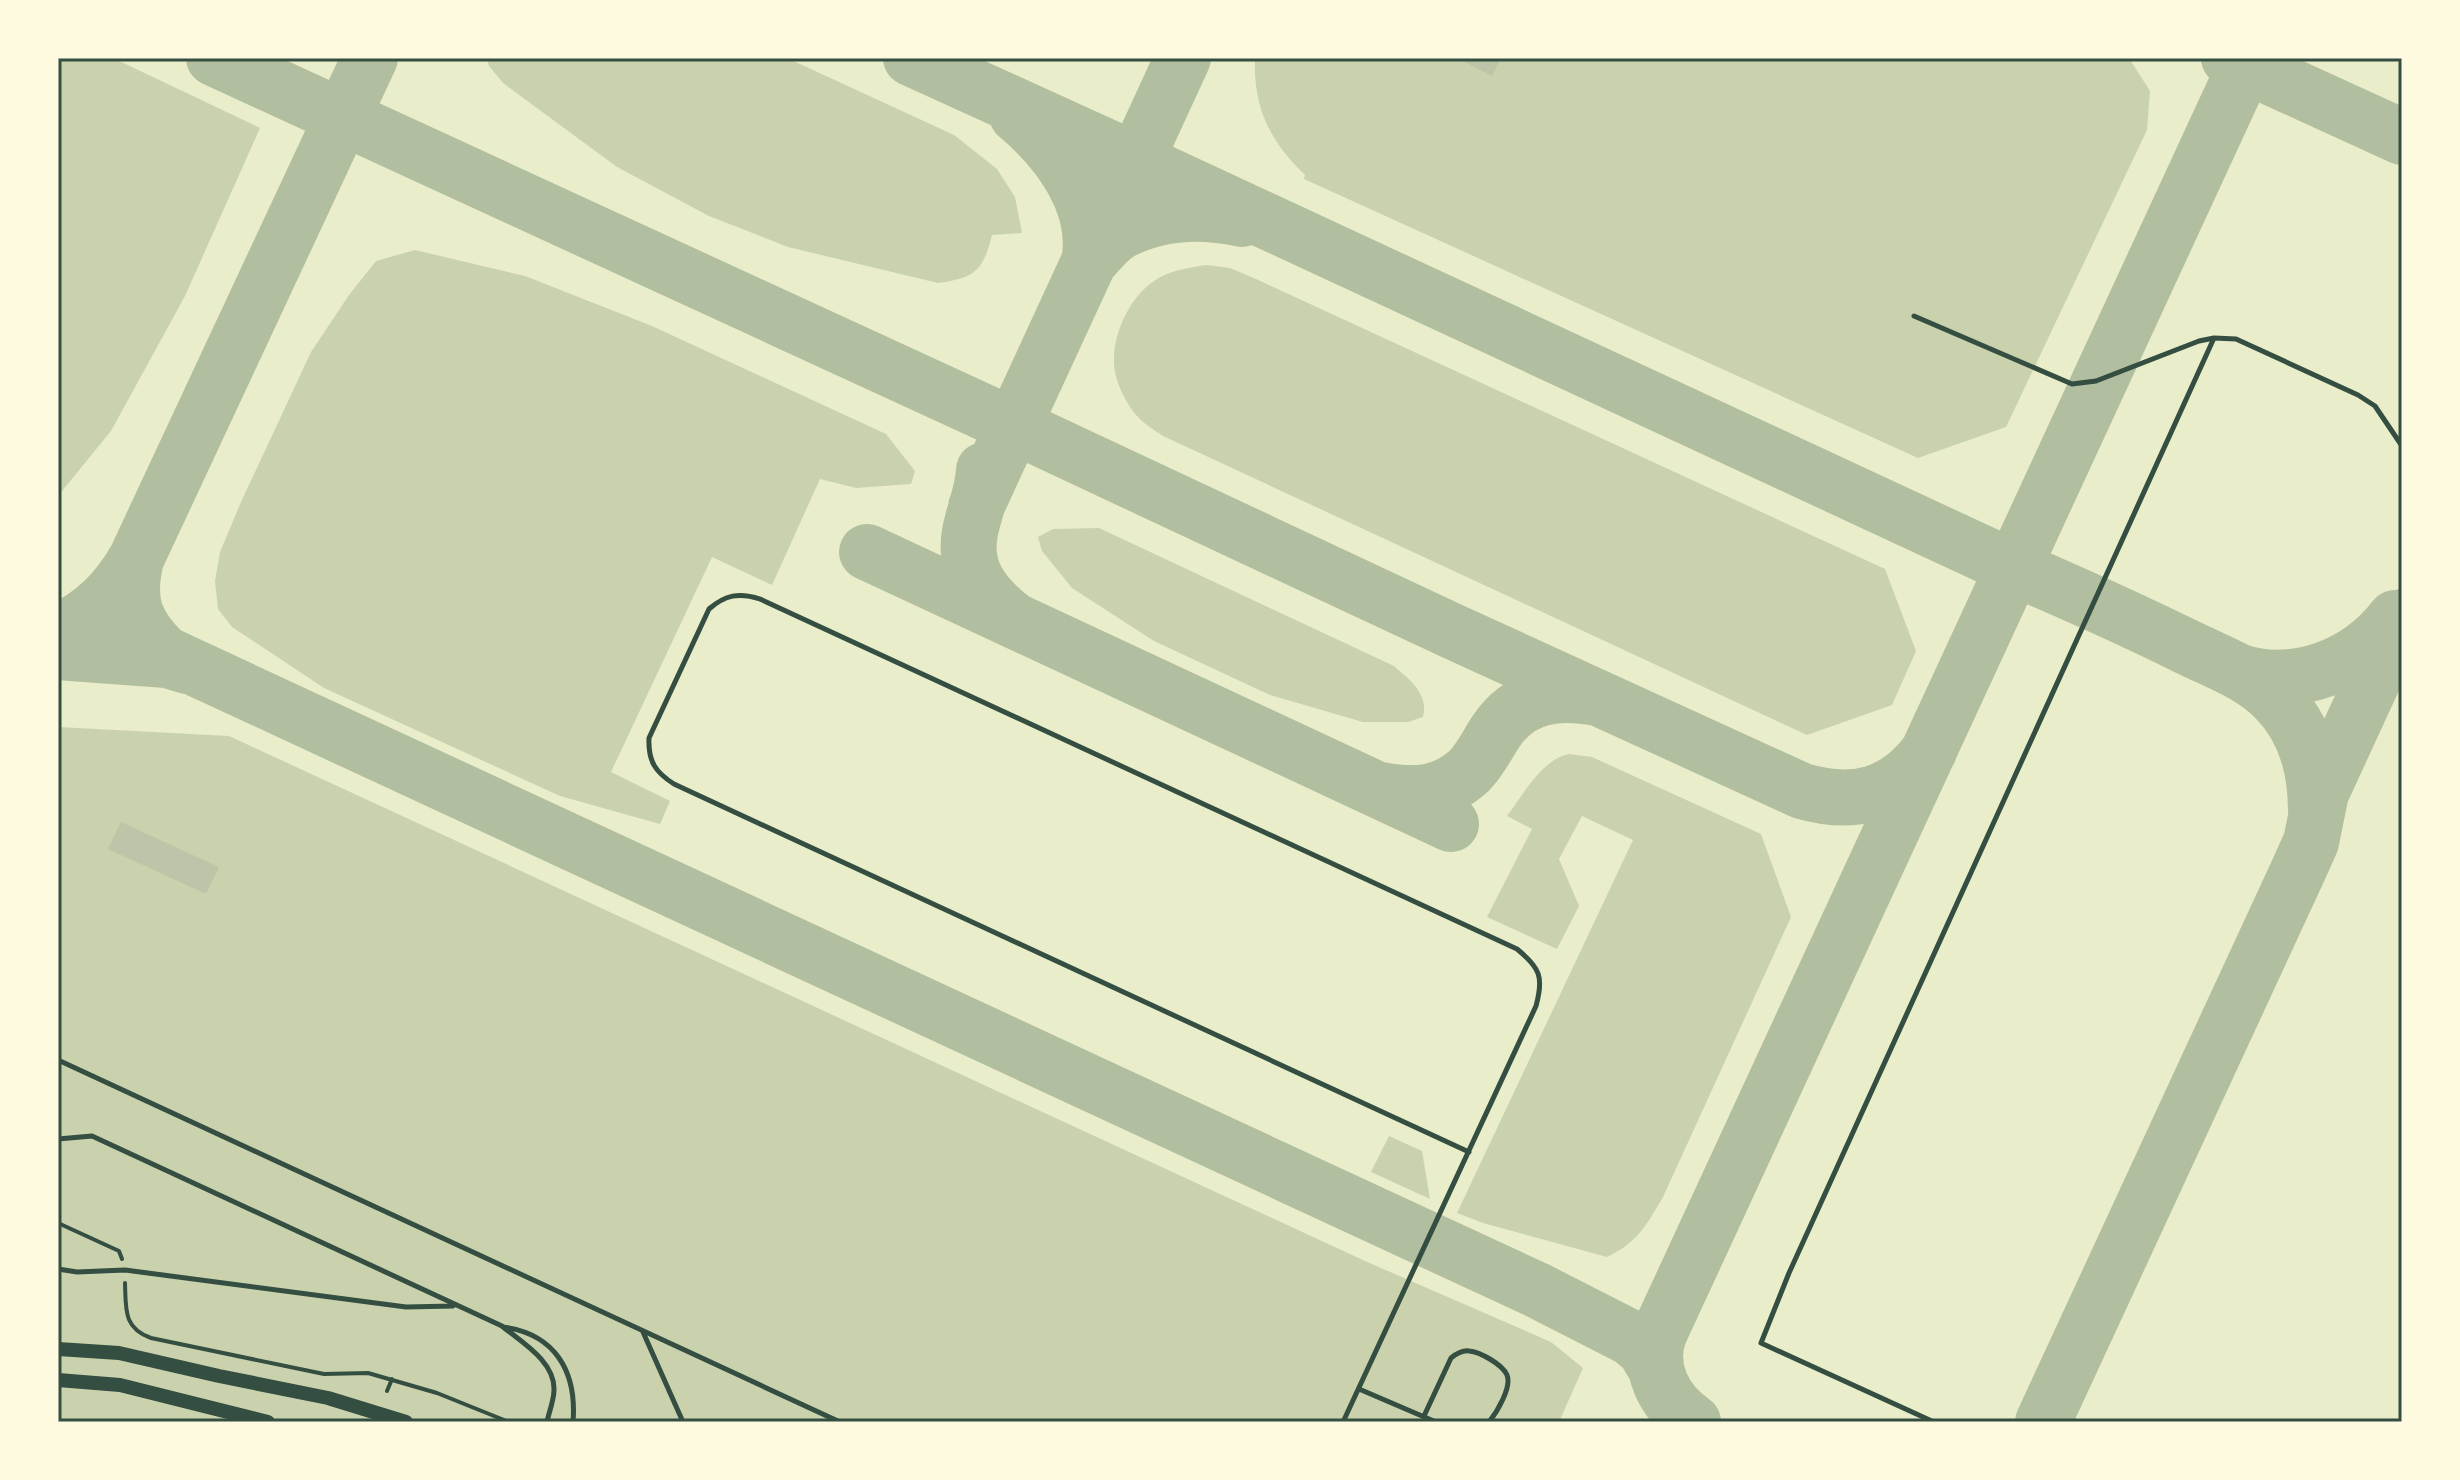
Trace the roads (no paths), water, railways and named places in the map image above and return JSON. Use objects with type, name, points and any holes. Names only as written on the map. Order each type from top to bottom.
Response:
[{"type":"street","points":[[58,1349],[119,1353],[328,1398],[406,1422]]},
{"type":"street","points":[[58,1380],[120,1385],[234,1411],[268,1422]]},
{"type":"lane","points":[[1914,316],[2072,384],[2096,381],[2199,341],[2236,339],[2358,395],[2375,406],[2402,446]]},
{"type":"lane","points":[[1934,1422],[1761,1343],[1795,1259],[2214,338]]},
{"type":"lane","points":[[1343,1422],[1469,1152],[1536,1006],[1541,988],[1533,962],[1517,949],[760,599],[732,595],[719,600],[709,609],[649,738],[652,765],[661,776],[1469,1152]]},
{"type":"lane","points":[[58,1060],[840,1422]]},
{"type":"lane","points":[[58,1139],[92,1136],[454,1306],[502,1326],[524,1330],[547,1343],[563,1362],[572,1381],[573,1422]]},
{"type":"lane","points":[[58,1269],[77,1272],[125,1270],[406,1307],[454,1306]]},
{"type":"lane","points":[[502,1326],[538,1356],[550,1372],[554,1390],[547,1422]]},
{"type":"lane","points":[[643,1331],[683,1422]]},
{"type":"lane","points":[[1424,1416],[1451,1358],[1468,1351],[1495,1362],[1507,1376],[1508,1384],[1489,1422]]},
{"type":"lane","points":[[1359,1389],[1436,1422]]}]
